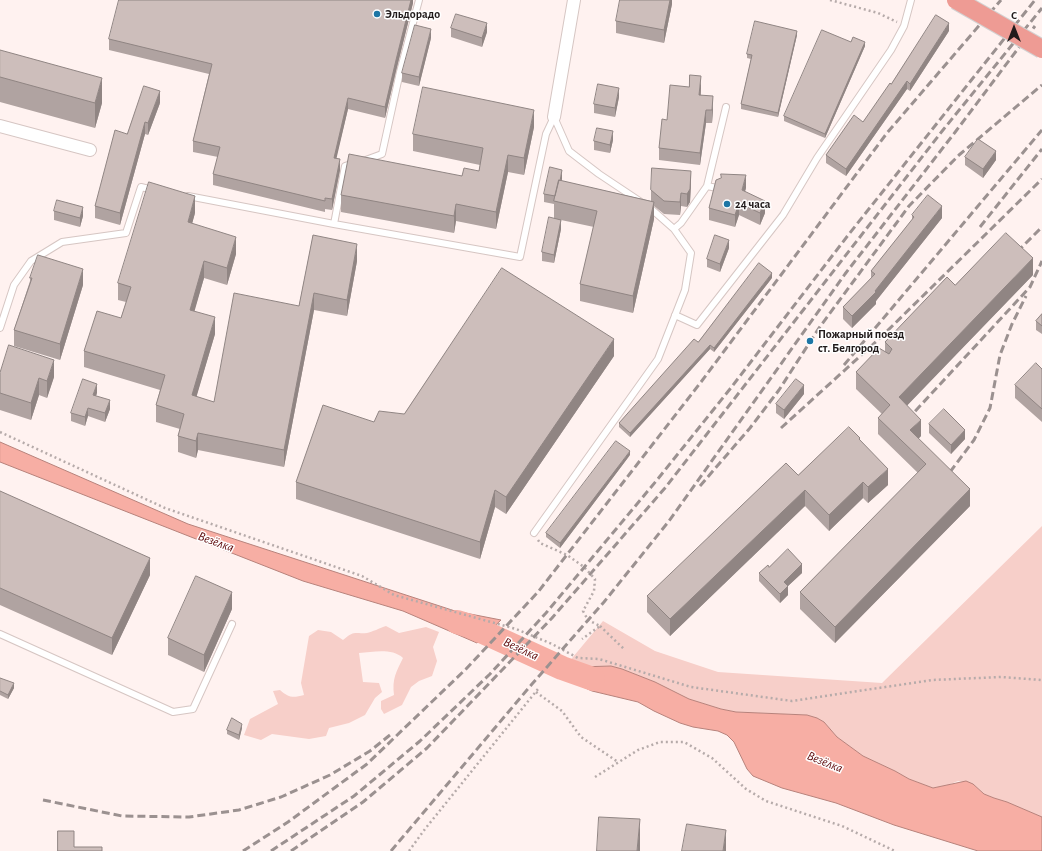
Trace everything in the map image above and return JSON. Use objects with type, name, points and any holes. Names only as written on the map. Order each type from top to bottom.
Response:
[{"type":"main road","points":[[956,0],[1042,49]]},
{"type":"street","points":[[554,117],[574,0]]},
{"type":"street","points":[[0,126],[90,150]]},
{"type":"lane","points":[[334,224],[345,166],[382,154],[400,72],[419,0]]},
{"type":"lane","points":[[675,315],[697,325],[783,215],[817,158],[891,50],[904,26],[911,0]]},
{"type":"lane","points":[[674,229],[681,223],[707,186],[726,107]]},
{"type":"lane","points":[[179,195],[520,257],[546,134],[554,117]]},
{"type":"lane","points":[[534,533],[658,359],[685,290],[691,253],[674,229],[653,210],[599,174],[569,151],[554,117]]},
{"type":"lane","points":[[707,186],[717,188]]},
{"type":"lane","points":[[0,328],[14,285],[31,262],[62,242],[126,233],[141,187],[156,190]]},
{"type":"lane","points":[[0,634],[173,712],[193,709],[232,624]]},
{"type":"path","points":[[830,0],[878,13],[904,26]]},
{"type":"path","points":[[0,432],[165,508],[362,576],[394,595],[516,629],[552,644],[578,658],[599,659],[691,687],[792,701],[932,680],[1001,677],[1042,680]]},
{"type":"path","points":[[534,533],[540,543],[567,555],[584,567],[595,579],[594,591],[583,611],[588,620],[600,626],[625,650]]},
{"type":"path","points":[[582,639],[600,626]]},
{"type":"path","points":[[409,851],[538,689]]},
{"type":"path","points":[[536,692],[562,711],[581,737],[618,762]]},
{"type":"path","points":[[595,777],[638,750],[660,742],[684,742],[712,758],[746,789],[766,800],[842,826],[895,851]]},
{"type":"shaded area","points":[[1042,526],[1042,817],[984,794],[973,784],[958,781],[933,788],[909,779],[863,756],[837,737],[824,722],[817,718],[807,715],[736,712],[721,709],[689,699],[655,682],[622,669],[611,666],[579,667],[568,663],[603,621],[655,651],[718,672],[882,683]]},
{"type":"shaded area","points":[[386,626],[399,633],[426,627],[439,632],[433,647],[437,661],[432,676],[419,681],[411,687],[402,705],[384,714],[381,709],[381,701],[394,695],[395,676],[403,658],[394,653],[388,652],[359,653],[363,682],[379,683],[382,692],[375,698],[365,715],[349,723],[329,728],[326,736],[309,739],[272,734],[261,740],[244,735],[250,719],[278,704],[273,691],[280,690],[291,697],[304,695],[301,683],[309,636],[318,630],[331,632],[343,640],[352,634],[367,633]]},
{"type":"water","points":[[0,442],[188,524],[455,611],[501,620],[477,643],[403,611],[303,581],[0,462]]},
{"type":"water","points":[[568,663],[579,667],[611,666],[622,669],[655,682],[689,699],[721,709],[736,712],[807,715],[817,718],[824,722],[837,737],[863,756],[909,779],[933,788],[966,781],[973,784],[984,794],[1042,817],[1042,851],[978,851],[894,825],[836,803],[782,788],[753,776],[747,769],[734,742],[727,735],[718,731],[693,727],[680,723],[638,702],[592,691],[559,676],[562,668]]},
{"type":"building","points":[[119,0],[411,0],[385,107],[348,98],[334,158],[340,159],[332,199],[325,198],[325,201],[213,174],[220,147],[193,141],[212,64],[109,39]]},
{"type":"building","points":[[620,0],[670,0],[664,30],[616,21]]},
{"type":"building","points":[[456,14],[487,23],[482,38],[451,28]]},
{"type":"building","points":[[936,15],[949,23],[910,84],[907,81],[846,169],[826,155],[854,115],[863,122],[890,83],[891,84]]},
{"type":"building","points":[[755,21],[797,31],[778,113],[741,104],[752,55],[747,54]]},
{"type":"building","points":[[415,25],[431,29],[419,77],[402,73]]},
{"type":"building","points":[[822,30],[851,42],[853,37],[865,42],[825,134],[784,116]]},
{"type":"building","points":[[0,50],[102,78],[95,103],[0,77]]},
{"type":"building","points":[[690,75],[701,76],[699,95],[713,96],[712,110],[706,110],[700,153],[659,148],[662,119],[667,120],[670,85],[689,87]]},
{"type":"building","points":[[598,84],[619,88],[615,108],[594,104]]},
{"type":"building","points":[[144,86],[160,91],[148,123],[145,122],[120,213],[95,206],[115,130],[127,134]]},
{"type":"building","points":[[423,87],[534,110],[524,158],[508,155],[496,212],[456,204],[454,216],[341,195],[349,154],[462,176],[464,168],[479,171],[483,148],[413,134]]},
{"type":"building","points":[[597,128],[613,131],[610,145],[594,141]]},
{"type":"building","points":[[978,139],[996,151],[983,169],[965,157]]},
{"type":"building","points":[[550,167],[562,170],[555,196],[544,194]]},
{"type":"building","points":[[652,168],[691,171],[690,189],[687,194],[681,193],[680,202],[664,201],[651,190]]},
{"type":"building","name":"24 часа","points":[[721,174],[746,175],[742,190],[765,201],[760,213],[739,203],[735,215],[709,208],[716,180],[721,178]]},
{"type":"building","points":[[559,180],[654,202],[633,296],[580,284],[597,211],[554,201]]},
{"type":"building","points":[[149,182],[195,196],[188,222],[236,237],[227,268],[204,261],[190,310],[215,317],[192,395],[214,402],[234,293],[299,306],[313,235],[357,244],[347,300],[314,293],[284,450],[198,433],[196,441],[178,436],[184,414],[156,405],[165,375],[84,351],[97,311],[121,318],[131,287],[118,283]]},
{"type":"building","points":[[928,195],[942,206],[875,291],[876,292],[852,316],[843,307],[875,274],[871,271],[914,217],[912,215]]},
{"type":"building","points":[[57,200],[83,207],[80,218],[54,211]]},
{"type":"building","points":[[549,217],[561,220],[554,255],[542,252]]},
{"type":"building","points":[[1006,233],[1033,258],[899,397],[921,420],[910,430],[970,489],[835,627],[800,592],[926,464],[878,418],[890,405],[856,372],[879,348],[889,354],[892,349],[885,342],[947,277],[955,285]]},
{"type":"building","points":[[715,235],[729,240],[720,264],[707,259]]},
{"type":"building","points":[[38,255],[83,269],[60,344],[14,330],[32,278],[30,278]]},
{"type":"building","points":[[759,263],[772,273],[714,348],[710,345],[630,433],[619,423],[694,339],[698,342]]},
{"type":"building","points":[[502,268],[614,339],[506,497],[495,490],[480,542],[296,482],[323,405],[374,422],[379,411],[404,414]]},
{"type":"building","points":[[1042,314],[1042,326],[1036,321]]},
{"type":"building","points":[[9,345],[54,360],[47,381],[39,378],[31,403],[0,393],[0,373]]},
{"type":"building","points":[[1036,363],[1042,369],[1042,409],[1015,385]]},
{"type":"building","points":[[83,379],[97,384],[93,395],[110,400],[105,413],[88,408],[85,417],[71,413]]},
{"type":"building","points":[[796,379],[804,385],[784,410],[776,404]]},
{"type":"building","points":[[944,409],[965,430],[951,445],[929,424]]},
{"type":"building","points":[[849,427],[888,469],[868,487],[863,482],[829,515],[805,490],[670,619],[647,596],[786,463],[798,475]]},
{"type":"building","points":[[616,441],[630,451],[560,543],[546,533]]},
{"type":"building","points":[[0,491],[150,558],[112,638],[0,588]]},
{"type":"building","points":[[788,549],[802,564],[784,582],[788,586],[780,594],[759,573],[768,565],[769,567]]},
{"type":"building","points":[[196,576],[232,592],[204,655],[168,638]]},
{"type":"building","points":[[0,678],[14,683],[8,695],[0,691]]},
{"type":"building","points":[[232,718],[242,724],[239,735],[227,730]]},
{"type":"building","points":[[599,817],[640,819],[637,851],[597,851]]},
{"type":"building","points":[[687,824],[726,830],[723,851],[682,851]]},
{"type":"building","points":[[58,831],[74,831],[74,847],[102,847],[102,851],[58,851]]},
{"type":"waterway","name":"Везёлка","points":[[457,622],[470,626],[562,668],[593,679]]},
{"type":"railway","points":[[243,851],[288,822],[367,764],[466,669],[538,592],[701,382],[887,133],[1001,0]]},
{"type":"railway","points":[[271,851],[354,796],[420,741],[490,674],[546,613],[657,480],[730,389],[849,234],[1035,0]]},
{"type":"railway","points":[[291,851],[363,802],[427,748],[552,618],[665,488],[943,130],[1042,8]]},
{"type":"railway","points":[[391,851],[532,684],[604,602],[669,521],[845,274],[1035,26]]},
{"type":"railway","points":[[700,486],[750,428],[779,390],[819,328],[909,206],[959,155],[1042,85]]},
{"type":"railway","points":[[844,365],[1042,130]]},
{"type":"railway","points":[[980,227],[1042,149]]},
{"type":"railway","points":[[781,428],[879,339],[1042,179]]},
{"type":"railway","points":[[1017,252],[1042,227]]},
{"type":"railway","points":[[907,420],[1030,287],[1042,261]]},
{"type":"railway","points":[[950,472],[974,440],[990,408],[1000,355],[1012,324],[1026,296]]},
{"type":"railway","points":[[43,800],[122,816],[189,817],[239,810],[281,797],[330,775],[370,751],[390,735]]},
{"type":"place","name":"Эльдорадо","points":[[377,14]]},
{"type":"place","name":"24 часа","points":[[727,204]]},
{"type":"place","name":"Пожарный поезд ст. Белгород","points":[[810,341]]}]
